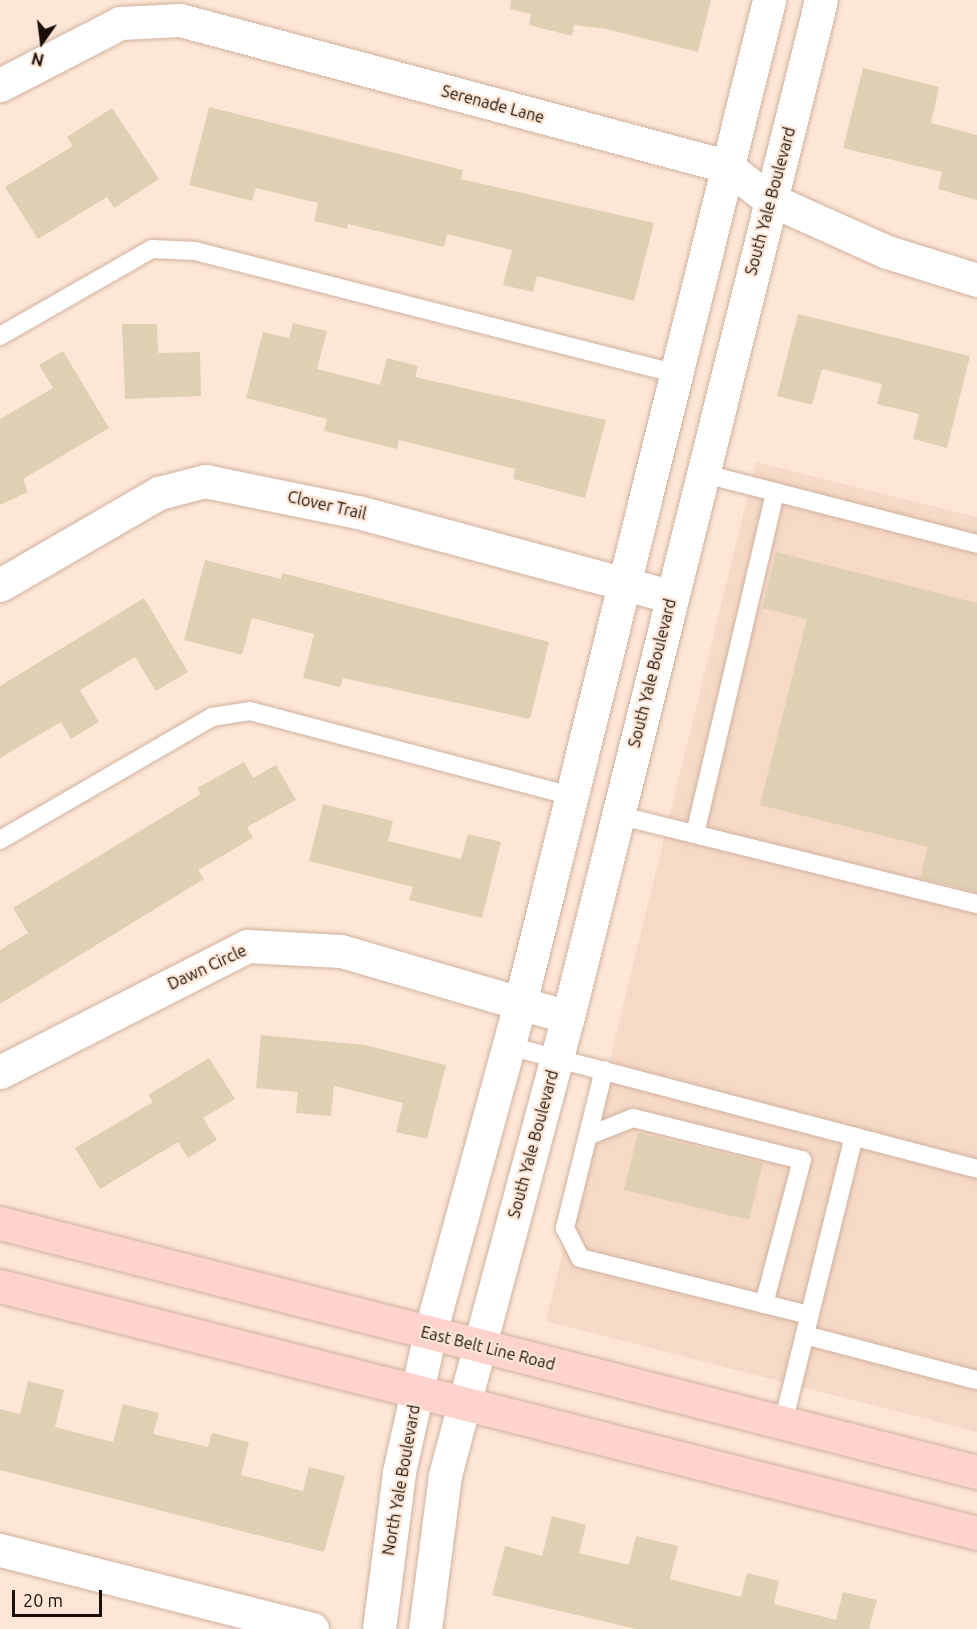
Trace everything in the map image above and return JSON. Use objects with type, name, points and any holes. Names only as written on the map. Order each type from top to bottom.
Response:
[{"type":"main road","name":"East Belt Line Road","points":[[0,1223],[977,1472]]},
{"type":"main road","points":[[0,1286],[977,1533]]},
{"type":"street","points":[[430,1333],[520,1004],[622,584],[769,0]]},
{"type":"street","name":"South Yale Boulevard","points":[[478,1345],[568,1017],[670,596],[821,0]]},
{"type":"street","name":"Serenade Lane","points":[[0,85],[120,23],[180,20],[726,166],[769,199],[888,252],[977,280]]},
{"type":"street","name":"Clover Trail","points":[[0,585],[159,493],[205,481],[358,512],[670,596]]},
{"type":"street","name":"Dawn Circle","points":[[0,1072],[247,946],[341,951],[568,1017]]},
{"type":"street","name":"North Yale Boulevard","points":[[379,1629],[399,1472],[430,1333]]},
{"type":"street","points":[[425,1629],[445,1475],[478,1345]]},
{"type":"street","points":[[0,1550],[312,1629]]},
{"type":"lane","points":[[0,336],[152,249],[195,251],[675,373]]},
{"type":"lane","points":[[701,473],[977,544]]},
{"type":"lane","points":[[695,834],[775,492]]},
{"type":"lane","points":[[0,840],[212,717],[250,711],[571,796]]},
{"type":"lane","points":[[617,815],[977,904]]},
{"type":"lane","points":[[509,1046],[977,1169]]},
{"type":"lane","points":[[604,1070],[565,1228],[580,1258],[809,1316]]},
{"type":"lane","points":[[588,1136],[633,1118],[801,1160],[764,1304]]},
{"type":"lane","points":[[783,1423],[854,1137]]},
{"type":"lane","points":[[805,1335],[977,1380]]},
{"type":"shaded area","points":[[756,462],[977,517],[977,1432],[546,1321]]},
{"type":"building","points":[[511,0],[711,0],[698,52],[606,29],[574,25],[572,36],[529,25],[531,14],[510,9]]},
{"type":"building","points":[[863,68],[939,87],[931,123],[977,135],[977,200],[938,189],[942,172],[843,148]]},
{"type":"building","points":[[209,107],[463,170],[461,179],[654,223],[634,301],[537,276],[533,292],[503,285],[512,250],[447,234],[444,247],[348,224],[347,229],[314,221],[318,203],[256,188],[252,201],[189,185]]},
{"type":"building","points":[[112,108],[159,179],[114,208],[107,197],[38,239],[5,187],[73,146],[67,137]]},
{"type":"building","points":[[798,314],[970,356],[947,448],[913,439],[919,414],[877,404],[882,384],[822,369],[812,405],[777,396]]},
{"type":"building","points":[[293,323],[327,331],[317,369],[380,385],[387,358],[418,366],[415,377],[606,420],[585,498],[513,479],[515,469],[399,440],[397,449],[324,431],[327,419],[246,398],[263,332],[289,338]]},
{"type":"building","points":[[122,324],[157,324],[158,353],[200,352],[201,396],[125,399]]},
{"type":"building","points":[[63,351],[109,428],[23,479],[28,492],[0,505],[0,419],[53,388],[39,365]]},
{"type":"building","points":[[776,552],[977,603],[977,892],[920,878],[928,847],[760,805],[807,619],[762,608]]},
{"type":"building","points":[[205,560],[281,579],[282,573],[549,642],[530,719],[343,678],[340,687],[303,678],[314,634],[252,618],[242,655],[184,640]]},
{"type":"building","points":[[144,598],[188,672],[156,691],[135,657],[80,690],[99,722],[71,739],[61,722],[0,758],[0,686]]},
{"type":"building","points":[[244,762],[253,778],[276,765],[296,800],[247,827],[253,838],[198,870],[204,879],[0,1004],[0,950],[28,933],[13,908],[201,794],[197,788]]},
{"type":"building","points":[[323,804],[393,821],[388,841],[461,859],[468,834],[501,842],[482,918],[409,900],[413,887],[309,861]]},
{"type":"building","points":[[261,1035],[365,1045],[446,1065],[427,1139],[396,1132],[403,1103],[334,1086],[331,1116],[296,1113],[298,1092],[256,1088]]},
{"type":"building","points":[[209,1058],[235,1099],[203,1118],[217,1140],[188,1158],[178,1142],[100,1189],[75,1148],[153,1102],[148,1095]]},
{"type":"building","points":[[638,1133],[763,1163],[749,1220],[624,1190]]},
{"type":"building","points":[[28,1381],[64,1390],[55,1427],[113,1442],[123,1404],[159,1413],[153,1434],[208,1447],[212,1433],[249,1442],[241,1475],[303,1491],[309,1467],[345,1476],[324,1552],[0,1470],[0,1409],[20,1414]]},
{"type":"building","points":[[552,1516],[586,1525],[579,1553],[629,1565],[636,1536],[678,1546],[670,1579],[741,1597],[747,1573],[779,1581],[774,1604],[836,1620],[843,1592],[877,1600],[869,1629],[636,1629],[492,1595],[505,1546],[542,1556]]}]
